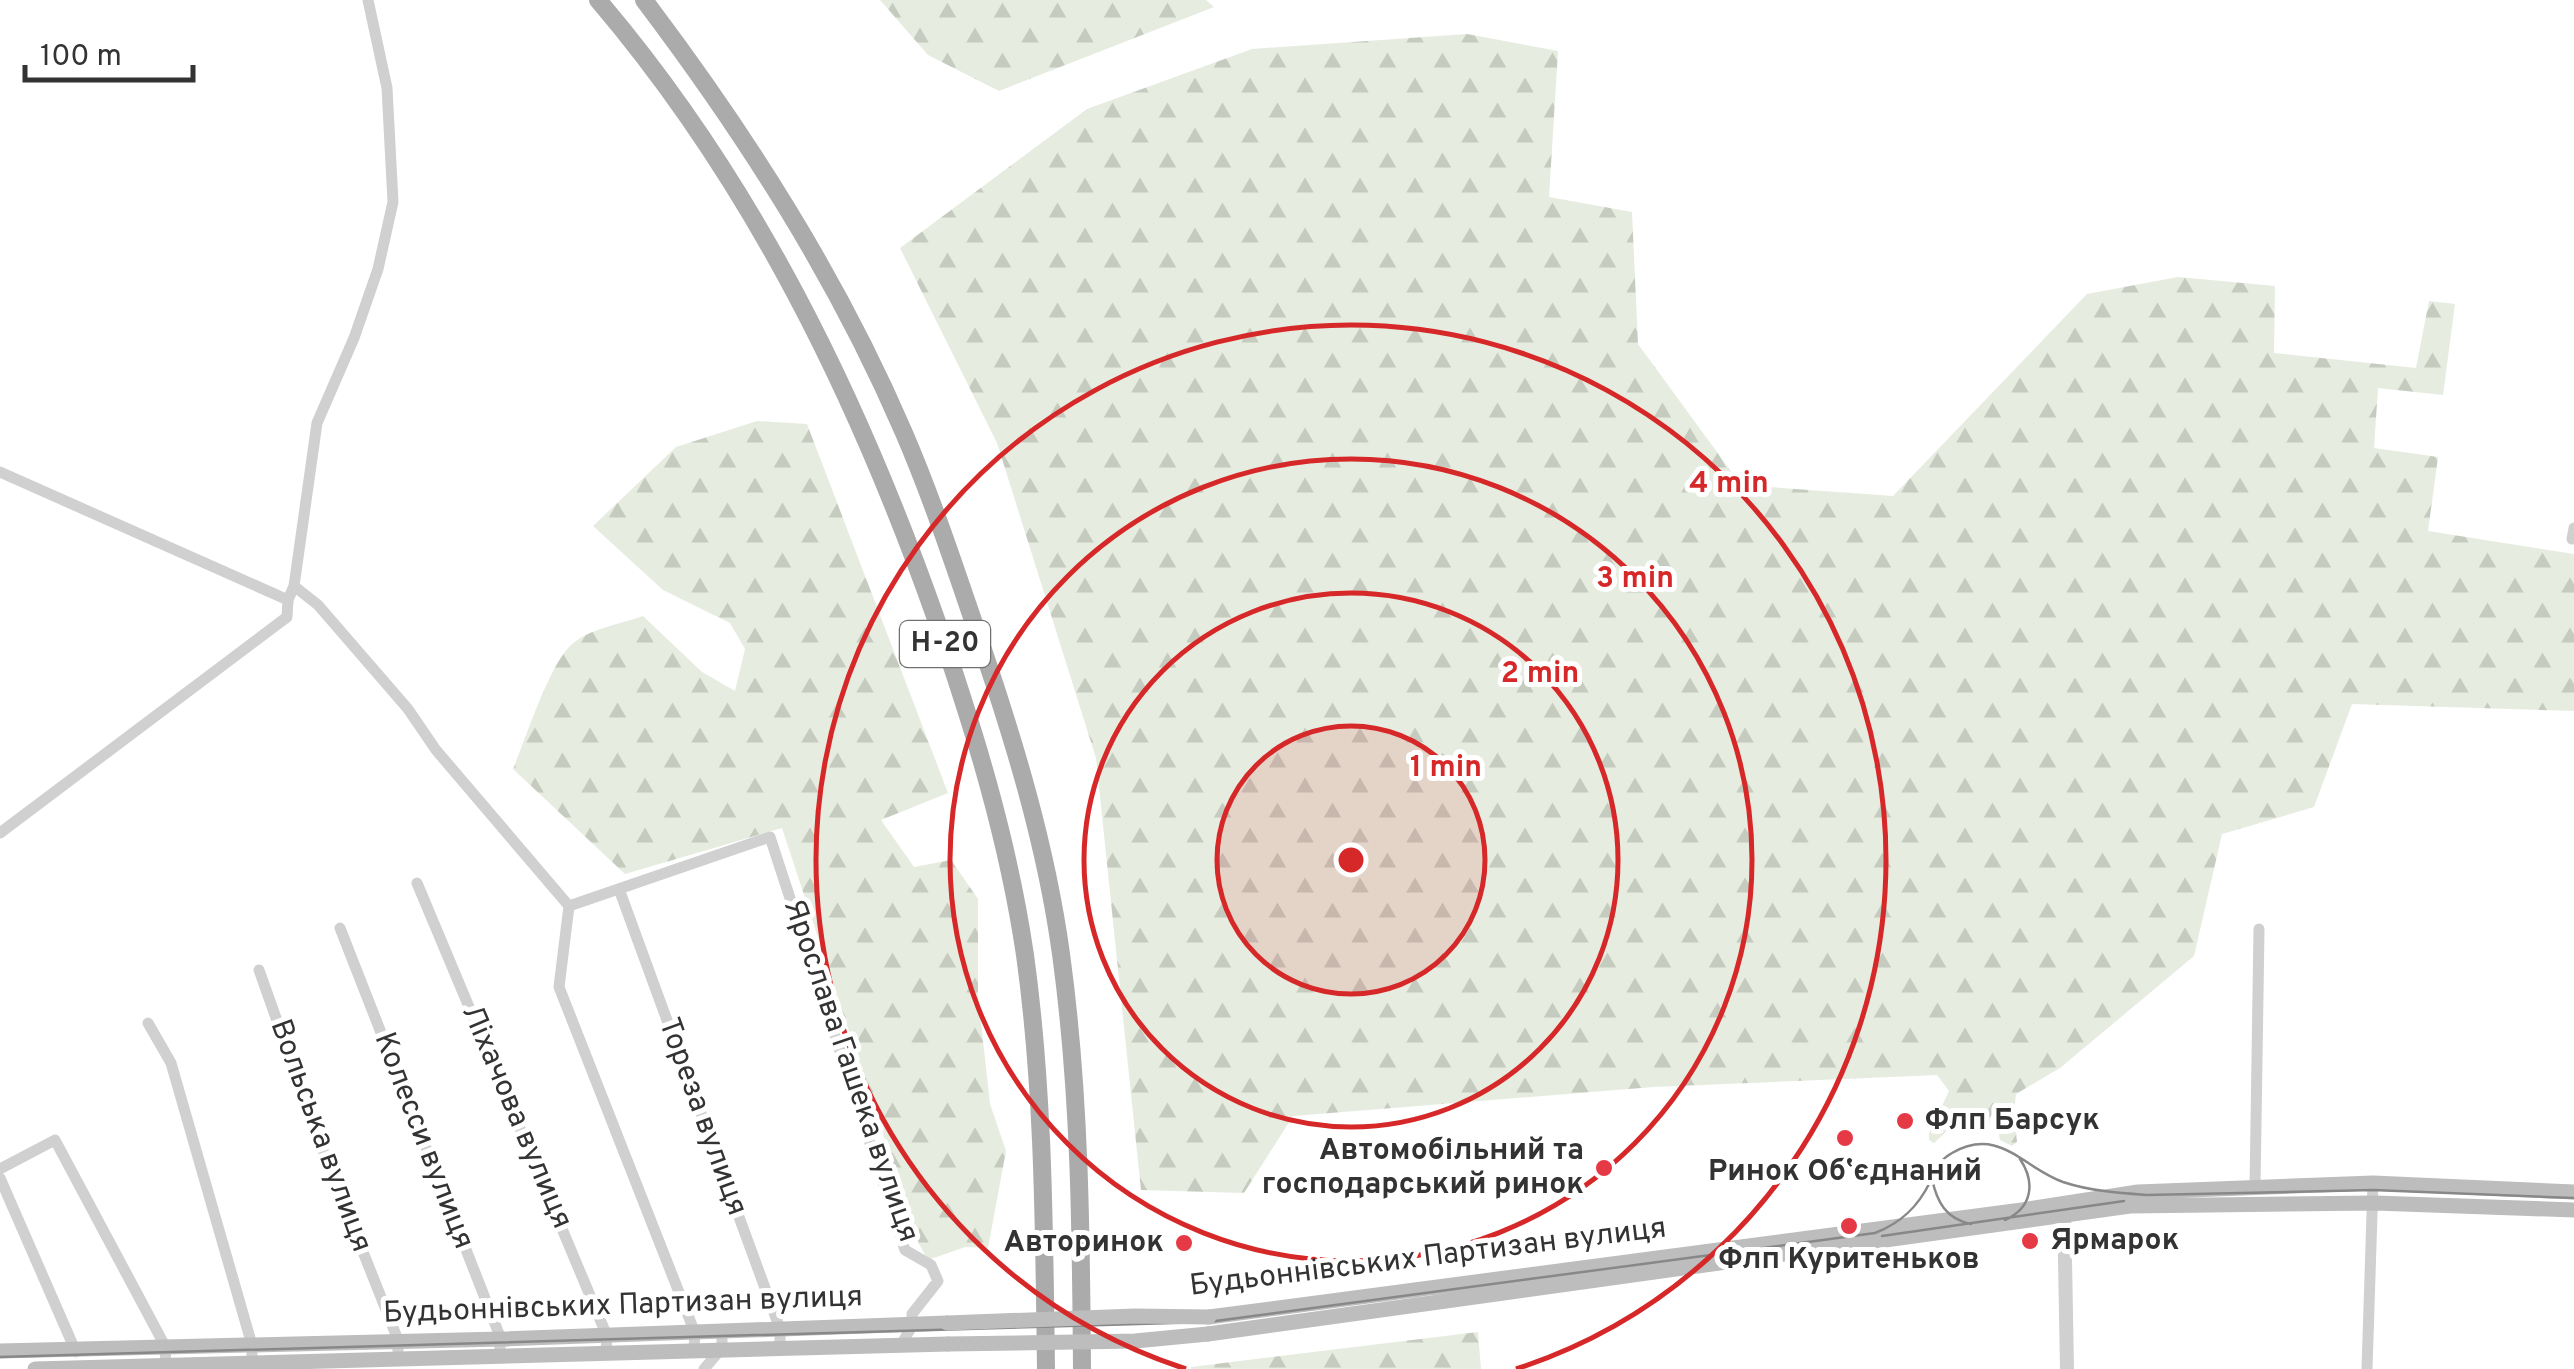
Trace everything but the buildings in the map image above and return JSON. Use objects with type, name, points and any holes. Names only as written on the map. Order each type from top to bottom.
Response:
[{"type":"main road","name":"Н-20","points":[[598,0],[669,91],[728,176],[799,296],[871,445],[967,707],[1010,868],[1038,1066],[1044,1175],[1046,1369]]},
{"type":"main road","name":"Н-20","points":[[644,0],[758,160],[833,288],[904,433],[999,695],[1026,788],[1063,969],[1080,1173],[1082,1369]]},
{"type":"main road","name":"Будьоннівських Партизан вулиця","points":[[2064,1210],[2138,1192],[2373,1184],[2574,1192]]},
{"type":"main road","name":"Будьоннівських Партизан вулиця","points":[[722,1340],[780,1347],[1117,1342],[1208,1325],[2064,1210],[2374,1204],[2574,1210]]},
{"type":"main road","name":"Будьоннівських Партизан вулиця","points":[[0,1351],[252,1345],[398,1349],[441,1355],[500,1347],[722,1340],[780,1329],[1135,1316],[1208,1325]]},
{"type":"main road","name":"Будьоннівських Партизан вулиця","points":[[35,1369],[198,1367],[398,1349]]},
{"type":"street","points":[[0,833],[287,617],[317,423],[354,338],[378,269],[393,202],[386,88],[368,0]]},
{"type":"street","points":[[0,472],[288,600]]},
{"type":"street","points":[[294,586],[318,605],[408,708],[436,750],[569,906],[559,987],[694,1341]]},
{"type":"street","name":"Ярослава Гашека вулиця","points":[[618,889],[770,837],[905,1250],[931,1265],[938,1281],[912,1314],[912,1326],[901,1345]]},
{"type":"street","name":"Ліхачова вулиця","points":[[417,883],[607,1344]]},
{"type":"street","points":[[569,906],[618,889]]},
{"type":"street","name":"Тореза вулиця","points":[[618,889],[780,1329],[780,1347]]},
{"type":"street","name":"Колесси вулиця","points":[[340,928],[500,1347]]},
{"type":"street","points":[[2255,1188],[2260,929]]},
{"type":"street","name":"Вольська вулиця","points":[[260,970],[398,1349]]},
{"type":"street","points":[[148,1023],[171,1063],[252,1345],[252,1362]]},
{"type":"street","points":[[0,1169],[55,1140],[165,1346],[166,1365]]},
{"type":"street","points":[[0,1178],[76,1349],[76,1368]]},
{"type":"street","points":[[2367,1369],[2373,1184]]},
{"type":"street","points":[[2064,1210],[2066,1369]]},
{"type":"street","points":[[704,1369],[722,1340]]},
{"type":"street","points":[[197,1346],[198,1367]]},
{"type":"green space","points":[[880,0],[1206,0],[1214,7],[999,91],[928,55]]},
{"type":"green space","points":[[1467,34],[1558,51],[1549,197],[1632,212],[1638,344],[1741,485],[1893,496],[2087,294],[2178,277],[2275,286],[2274,353],[2416,368],[2429,301],[2455,304],[2443,395],[2378,388],[2374,448],[2438,457],[2428,531],[2574,554],[2574,711],[2352,704],[2314,807],[2222,834],[2194,956],[2060,1068],[2016,1094],[2017,1142],[2012,1146],[2000,1140],[1997,1122],[1991,1115],[1982,1134],[1974,1133],[1961,1118],[1934,1143],[1929,1140],[1949,1091],[1937,1075],[1653,1087],[1293,1116],[1244,1193],[1141,1190],[1096,758],[997,443],[900,248],[1087,109],[1252,49]]},
{"type":"green space","points":[[757,421],[807,424],[948,793],[881,820],[914,867],[951,860],[978,899],[978,995],[990,1104],[1006,1151],[988,1248],[965,1247],[928,1260],[919,1244],[782,828],[625,874],[513,769],[562,656],[585,635],[643,616],[702,672],[735,691],[745,649],[730,623],[663,590],[593,526],[676,447]]},
{"type":"green space","points":[[1478,1332],[1481,1369],[1191,1369],[1191,1367]]},
{"type":"tram line","points":[[0,1357],[1208,1322],[1875,1233],[1901,1219],[1914,1206],[1948,1156],[1983,1144],[2010,1152],[2063,1182],[2094,1190],[2147,1195],[2373,1190],[2574,1198]]},
{"type":"tram line","points":[[2005,1220],[2021,1209],[2029,1194],[2028,1177],[2020,1159]]},
{"type":"tram line","points":[[1932,1179],[1944,1208],[1971,1224]]},
{"type":"tram line","points":[[1882,1236],[2124,1201]]},
{"type":"place","name":"Флп Барсук","points":[[1905,1121]]},
{"type":"place","name":"Ринок Обʼєднаний","points":[[1845,1138]]},
{"type":"place","name":"Автомобільний та господарський ринок","points":[[1604,1168]]},
{"type":"place","name":"Флп Куритеньков","points":[[1849,1226]]},
{"type":"place","name":"Ярмарок","points":[[2030,1241]]},
{"type":"place","name":"Авторинок","points":[[1184,1243]]}]
